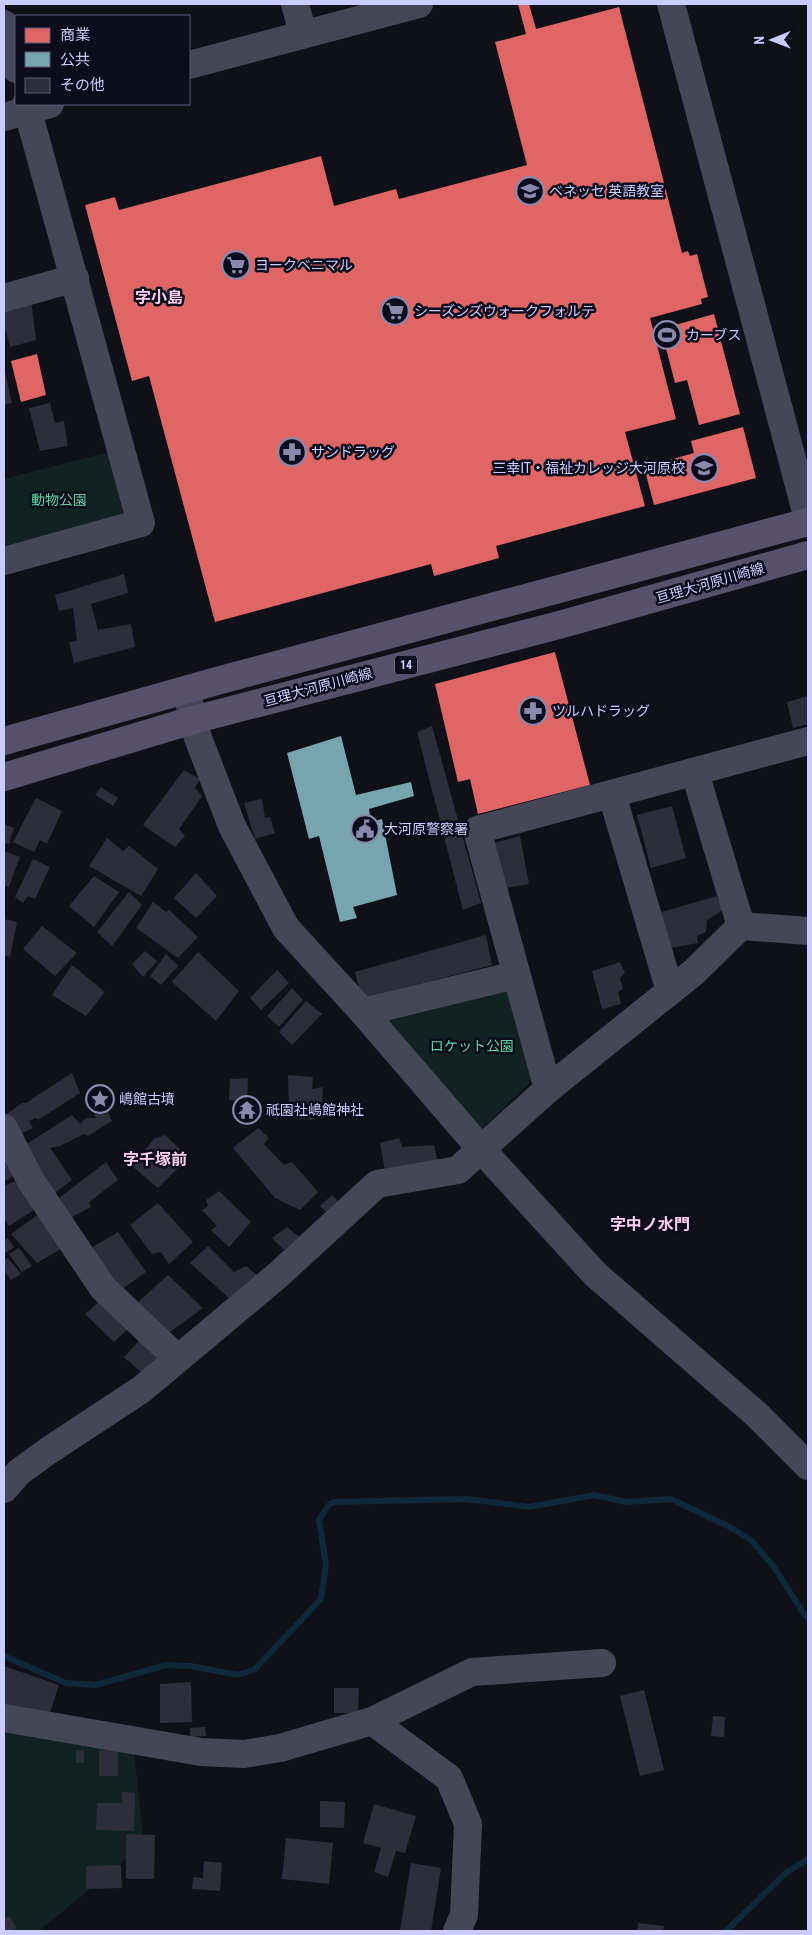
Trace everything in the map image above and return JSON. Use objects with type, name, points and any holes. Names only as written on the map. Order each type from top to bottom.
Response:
[{"type":"main road","points":[[4,741],[808,521]]},
{"type":"main road","name":"亘理大河原川崎線","points":[[4,777],[193,720],[559,625],[808,555]]},
{"type":"street","points":[[295,4],[303,34]]},
{"type":"street","points":[[190,65],[419,4]]},
{"type":"street","points":[[671,4],[808,521]]},
{"type":"street","points":[[4,24],[15,65]]},
{"type":"street","points":[[4,561],[141,523],[27,109]]},
{"type":"street","points":[[4,298],[75,278]]},
{"type":"street","points":[[186,690],[198,738],[232,826],[286,928],[363,1012],[481,1149],[595,1274],[756,1414],[808,1466]]},
{"type":"street","points":[[548,1089],[476,830],[695,773],[808,741]]},
{"type":"street","points":[[695,773],[741,926]]},
{"type":"street","points":[[612,795],[670,991]]},
{"type":"street","points":[[4,1489],[19,1472],[142,1389],[278,1275],[377,1184],[458,1170],[548,1089],[694,972],[741,926],[808,932]]},
{"type":"street","points":[[363,1012],[516,975]]},
{"type":"street","points":[[4,1128],[31,1181],[103,1288],[177,1358]]},
{"type":"street","points":[[4,1718],[201,1752],[244,1754],[280,1748],[372,1720],[472,1672],[602,1663]]},
{"type":"street","points":[[372,1720],[449,1778],[468,1824],[464,1915],[457,1931]]},
{"type":"green space","name":"動物公園","points":[[110,452],[125,509],[118,519],[4,549],[4,479]]},
{"type":"green space","name":"ロケット公園","points":[[509,990],[535,1078],[479,1131],[388,1029],[387,1016]]},
{"type":"green space","points":[[4,1726],[133,1741],[144,1844],[39,1931],[4,1931]]},
{"type":"building: 商業","name":"シーズンズウォークフォルテ","points":[[518,4],[529,4],[536,29],[619,7],[682,253],[688,251],[690,256],[697,254],[708,297],[701,299],[702,304],[650,318],[676,419],[625,432],[645,506],[496,546],[499,558],[434,576],[431,564],[215,622],[149,376],[132,381],[85,205],[115,197],[119,210],[321,156],[334,206],[396,189],[399,199],[527,165],[495,42],[526,34]]},
{"type":"building: 商業","points":[[714,314],[740,414],[699,425],[687,380],[675,383],[661,329]]},
{"type":"building: 商業","points":[[37,354],[46,395],[21,402],[11,361]]},
{"type":"building: 商業","points":[[743,427],[756,478],[654,505],[644,467],[694,453],[691,441]]},
{"type":"building: 商業","points":[[555,652],[590,785],[478,814],[470,779],[458,782],[435,684]]},
{"type":"building: 公共","points":[[341,736],[356,795],[411,782],[414,796],[369,809],[371,822],[382,819],[397,895],[353,907],[357,918],[340,922],[319,836],[309,839],[287,753]]},
{"type":"building: その他","points":[[31,299],[36,340],[10,347],[4,324],[4,307]]},
{"type":"building: その他","points":[[4,368],[12,403],[4,405]]},
{"type":"building: その他","points":[[50,403],[55,423],[64,421],[68,446],[40,451],[29,408]]},
{"type":"building: その他","points":[[124,574],[128,593],[91,604],[98,630],[131,624],[135,647],[74,663],[69,642],[77,641],[73,608],[59,611],[55,595]]},
{"type":"building: その他","points":[[808,696],[808,724],[793,728],[787,702]]},
{"type":"building: その他","points":[[432,726],[481,903],[463,910],[417,732]]},
{"type":"building: その他","points":[[184,770],[200,779],[195,788],[202,796],[179,829],[185,836],[175,847],[143,825]]},
{"type":"building: その他","points":[[101,787],[118,798],[113,806],[95,795]]},
{"type":"building: その他","points":[[36,798],[62,811],[47,844],[40,840],[34,852],[13,842]]},
{"type":"building: その他","points":[[262,799],[265,818],[270,817],[275,833],[255,839],[244,803]]},
{"type":"building: その他","points":[[672,806],[686,858],[651,868],[637,815]]},
{"type":"building: その他","points":[[4,824],[14,828],[9,844],[4,843]]},
{"type":"building: その他","points":[[520,836],[529,884],[505,888],[494,843]]},
{"type":"building: その他","points":[[107,838],[123,851],[129,846],[158,869],[141,896],[89,866]]},
{"type":"building: その他","points":[[4,851],[20,857],[9,887],[4,885]]},
{"type":"building: その他","points":[[33,859],[50,867],[35,899],[28,896],[23,903],[15,897]]},
{"type":"building: その他","points":[[196,873],[217,896],[196,918],[174,898]]},
{"type":"building: その他","points":[[94,876],[119,892],[94,927],[69,906]]},
{"type":"building: その他","points":[[129,892],[142,905],[112,946],[97,932]]},
{"type":"building: その他","points":[[717,896],[723,910],[707,920],[706,932],[697,936],[698,943],[670,948],[658,913]]},
{"type":"building: その他","points":[[153,902],[166,912],[169,910],[198,937],[178,958],[136,928]]},
{"type":"building: その他","points":[[4,919],[17,922],[10,957],[4,955]]},
{"type":"building: その他","points":[[42,926],[77,953],[55,976],[23,949]]},
{"type":"building: その他","points":[[486,935],[492,965],[362,999],[355,972]]},
{"type":"building: その他","points":[[145,951],[157,961],[143,977],[132,964]]},
{"type":"building: その他","points":[[198,952],[239,991],[216,1021],[172,982]]},
{"type":"building: その他","points":[[166,954],[178,966],[161,985],[150,976]]},
{"type":"building: その他","points":[[620,962],[625,973],[620,978],[623,989],[618,992],[621,1004],[602,1009],[592,971]]},
{"type":"building: その他","points":[[72,965],[105,992],[86,1016],[52,995]]},
{"type":"building: その他","points":[[277,970],[289,983],[261,1010],[250,998]]},
{"type":"building: その他","points":[[292,988],[303,1000],[279,1027],[267,1016]]},
{"type":"building: その他","points":[[306,1001],[322,1014],[292,1045],[279,1032]]},
{"type":"building: その他","points":[[72,1073],[80,1093],[38,1120],[36,1118],[29,1121],[33,1128],[20,1134],[7,1114]]},
{"type":"building: その他","points":[[288,1075],[313,1077],[312,1089],[323,1087],[322,1106],[313,1107],[315,1120],[289,1118]]},
{"type":"building: その他","points":[[248,1078],[247,1101],[229,1100],[230,1079]]},
{"type":"building: その他","points":[[100,1095],[112,1121],[88,1136],[84,1134],[60,1146],[50,1148],[72,1180],[49,1197],[22,1147],[72,1115],[80,1124],[86,1118],[96,1118],[89,1103]]},
{"type":"building: その他","points":[[258,1128],[269,1138],[264,1144],[284,1165],[292,1162],[318,1192],[300,1210],[275,1198],[233,1148]]},
{"type":"building: その他","points":[[165,1135],[180,1149],[177,1156],[183,1163],[158,1188],[132,1166],[154,1139]]},
{"type":"building: その他","points":[[399,1138],[402,1147],[434,1145],[439,1167],[386,1176],[380,1143]]},
{"type":"building: その他","points":[[4,1149],[16,1174],[4,1182]]},
{"type":"building: その他","points":[[106,1162],[118,1180],[89,1202],[91,1207],[72,1217],[59,1198]]},
{"type":"building: その他","points":[[15,1181],[34,1210],[9,1226],[4,1218],[4,1186]]},
{"type":"building: その他","points":[[219,1191],[251,1222],[229,1247],[211,1230],[217,1226],[202,1210],[208,1206],[206,1200]]},
{"type":"building: その他","points":[[332,1195],[339,1202],[329,1215],[320,1206]]},
{"type":"building: その他","points":[[158,1203],[193,1242],[169,1264],[161,1252],[152,1254],[130,1225]]},
{"type":"building: その他","points":[[39,1214],[61,1249],[37,1263],[11,1234]]},
{"type":"building: その他","points":[[287,1227],[299,1237],[284,1250],[272,1238]]},
{"type":"building: その他","points":[[118,1232],[146,1272],[121,1290],[88,1250]]},
{"type":"building: その他","points":[[8,1238],[14,1247],[4,1254],[4,1241]]},
{"type":"building: その他","points":[[208,1246],[234,1272],[246,1266],[259,1277],[230,1299],[190,1263]]},
{"type":"building: その他","points":[[19,1248],[32,1266],[22,1272],[9,1254]]},
{"type":"building: その他","points":[[8,1258],[21,1274],[11,1280],[4,1271],[4,1260]]},
{"type":"building: その他","points":[[168,1275],[203,1308],[170,1332],[136,1304]]},
{"type":"building: その他","points":[[101,1300],[130,1327],[114,1342],[85,1314]]},
{"type":"building: その他","points":[[140,1340],[161,1360],[143,1374],[124,1357]]},
{"type":"building: その他","points":[[4,1666],[59,1685],[48,1719],[4,1704]]},
{"type":"building: その他","points":[[191,1682],[192,1722],[160,1723],[160,1684]]},
{"type":"building: その他","points":[[334,1688],[359,1688],[358,1713],[334,1713]]},
{"type":"building: その他","points":[[644,1690],[664,1770],[640,1776],[620,1696]]},
{"type":"building: その他","points":[[713,1716],[725,1717],[724,1737],[711,1736]]},
{"type":"building: その他","points":[[205,1727],[206,1736],[190,1737],[190,1728]]},
{"type":"building: その他","points":[[76,1750],[84,1750],[84,1763],[76,1763]]},
{"type":"building: その他","points":[[99,1750],[118,1750],[118,1776],[99,1776]]},
{"type":"building: その他","points":[[122,1792],[135,1793],[134,1831],[96,1830],[97,1803],[122,1803]]},
{"type":"building: その他","points":[[320,1801],[345,1802],[344,1828],[320,1827]]},
{"type":"building: その他","points":[[374,1804],[416,1816],[405,1853],[396,1851],[388,1877],[374,1872],[381,1848],[363,1843]]},
{"type":"building: その他","points":[[126,1834],[155,1835],[154,1879],[126,1879]]},
{"type":"building: その他","points":[[286,1838],[333,1843],[329,1884],[282,1879]]},
{"type":"building: その他","points":[[204,1861],[222,1863],[220,1891],[192,1889],[193,1877],[203,1878]]},
{"type":"building: その他","points":[[411,1863],[441,1868],[431,1931],[400,1931]]},
{"type":"building: その他","points":[[121,1865],[122,1888],[86,1889],[86,1866]]},
{"type":"building: その他","points":[[9,1916],[17,1928],[12,1931],[4,1931],[4,1919]]},
{"type":"building: その他","points":[[638,1923],[664,1926],[663,1931],[637,1931]]},
{"type":"waterway","points":[[4,1656],[66,1683],[96,1685],[166,1665],[191,1666],[238,1675],[255,1669],[321,1599],[326,1565],[319,1520],[333,1502],[467,1499],[529,1507],[594,1495],[626,1502],[671,1499],[730,1527],[751,1540],[774,1567],[804,1614],[808,1617]]},
{"type":"waterway","points":[[726,1931],[787,1872],[808,1859]]},
{"type":"place","name":"ベネッセ 英語教室","points":[[530,191]]},
{"type":"place","name":"ヨークベニマル","points":[[236,265]]},
{"type":"place","name":"シーズンズウォークフォルテ","points":[[395,311]]},
{"type":"place","name":"カーブス","points":[[667,335]]},
{"type":"place","name":"サンドラッグ","points":[[292,452]]},
{"type":"place","name":"三幸IT・福祉カレッジ大河原校","points":[[704,468]]},
{"type":"place","name":"ツルハドラッグ","points":[[533,711]]},
{"type":"place","name":"大河原警察署","points":[[365,829]]},
{"type":"place","name":"嶋館古墳","points":[[100,1099]]},
{"type":"place","name":"祇園社嶋館神社","points":[[247,1110]]},
{"type":"district","name":"字小島","points":[[159,297]]},
{"type":"district","name":"字千塚前","points":[[155,1159]]},
{"type":"district","name":"字中ノ水門","points":[[650,1224]]}]
